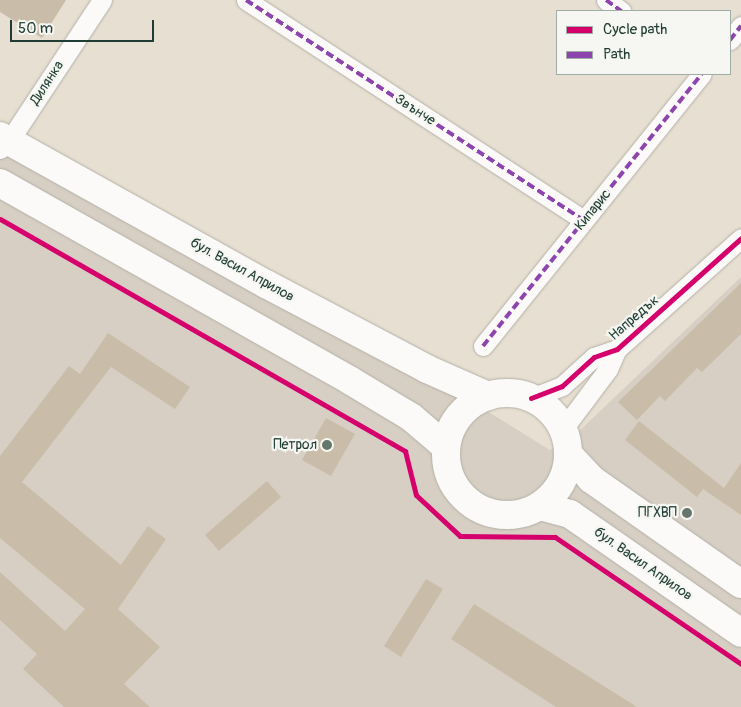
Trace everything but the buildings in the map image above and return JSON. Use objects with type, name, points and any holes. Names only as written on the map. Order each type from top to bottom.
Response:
[{"type":"main road","name":"бул. Васил Априлов","points":[[3,142],[428,369],[488,396]]},
{"type":"main road","points":[[0,183],[360,386],[410,416],[446,447]]},
{"type":"main road","points":[[566,442],[565,475],[555,492],[540,506],[519,514],[500,515],[481,510],[464,498],[452,481],[446,447],[455,422],[470,406],[488,396],[509,393],[531,398],[554,413],[566,442],[591,479],[741,584]]},
{"type":"main road","name":"бул. Васил Априлов","points":[[540,506],[570,514],[741,633]]},
{"type":"street","name":"Дилянка","points":[[3,142],[102,0]]},
{"type":"street","name":"Звънче","points":[[246,0],[584,220]]},
{"type":"street","points":[[606,0],[620,10]]},
{"type":"street","points":[[731,39],[741,26]]},
{"type":"street","name":"Кипарис","points":[[483,346],[701,75]]},
{"type":"street","name":"Напредък","points":[[531,398],[562,386],[594,358],[617,349],[741,238]]},
{"type":"street","name":"Напредък","points":[[566,442],[608,369],[617,349]]},
{"type":"shaded area","points":[[0,127],[286,287],[550,450],[575,435],[741,277],[741,707],[0,707]]},
{"type":"marked path","points":[[246,0],[584,220]]},
{"type":"marked path","points":[[606,0],[620,10]]},
{"type":"marked path","points":[[731,39],[741,26]]},
{"type":"marked path","points":[[483,346],[701,75]]},
{"type":"cycle path","points":[[0,219],[405,451],[416,495],[460,536],[555,537],[741,664]]},
{"type":"cycle path","points":[[531,398],[562,386],[594,357],[617,349],[741,238]]},
{"type":"place","name":"Петрол","points":[[327,445]]},
{"type":"place","name":"ПГХВП","points":[[687,513]]}]
